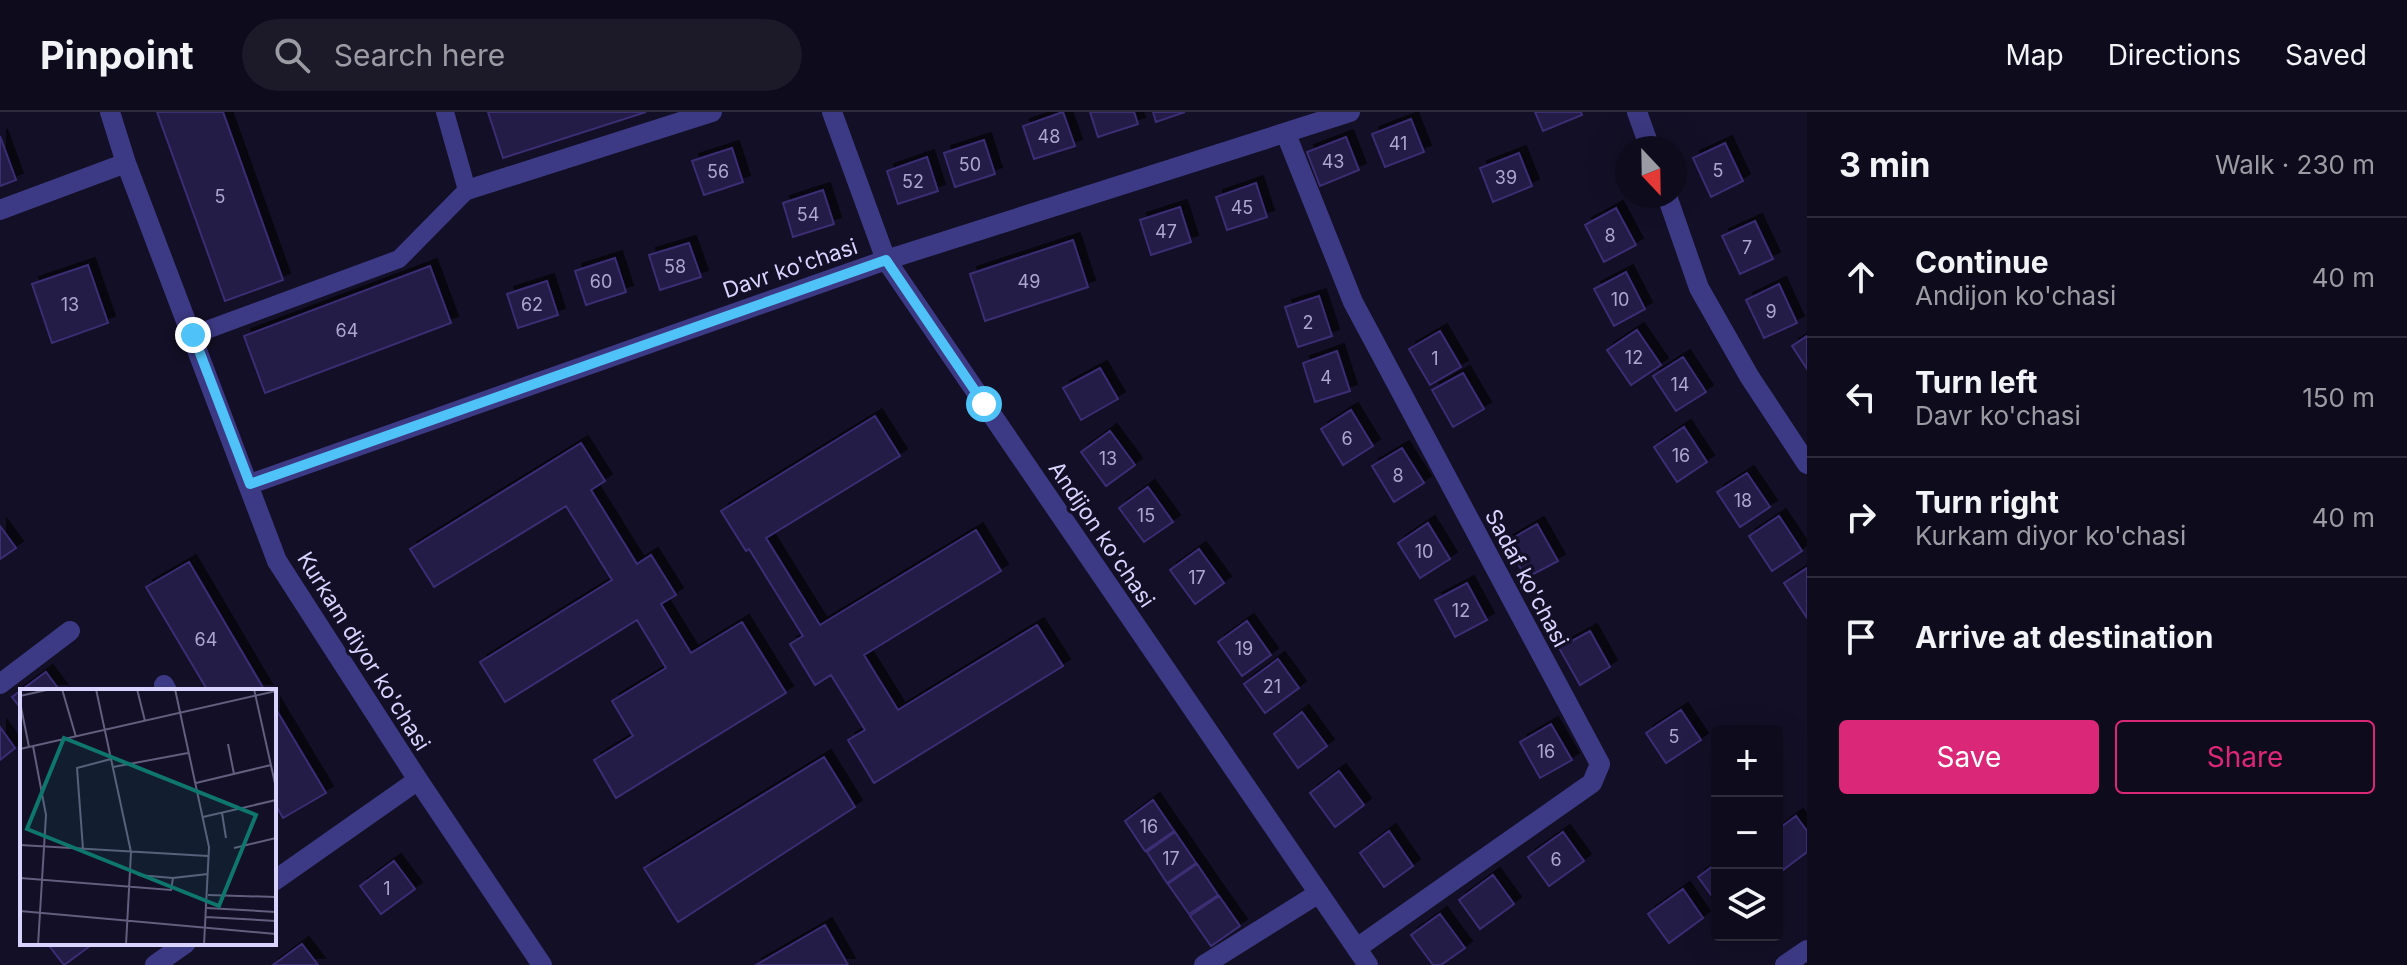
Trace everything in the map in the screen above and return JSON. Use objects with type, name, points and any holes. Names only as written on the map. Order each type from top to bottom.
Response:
[{"type":"street","name":"Kurkam diyor ko'chasi","points":[[110,112],[126,163],[277,561],[542,965]]},
{"type":"street","points":[[467,190],[712,112]]},
{"type":"street","name":"Andijon ko'chasi","points":[[832,112],[886,260],[1362,957]]},
{"type":"street","name":"Davr ko'chasi","points":[[250,484],[886,260],[1350,112]]},
{"type":"street","points":[[1637,112],[1646,136]]},
{"type":"street","name":"Sadaf ko'chasi","points":[[1286,134],[1353,302],[1600,764],[1592,783],[1362,957]]},
{"type":"street","points":[[0,210],[126,163]]},
{"type":"street","points":[[1671,208],[1699,288],[1749,376],[1807,464]]},
{"type":"street","points":[[0,684],[70,631]]},
{"type":"street","points":[[278,871],[418,780]]},
{"type":"street","points":[[1204,965],[1319,893]]},
{"type":"street","points":[[155,965],[183,945]]},
{"type":"street","points":[[1785,965],[1807,950]]},
{"type":"lane","points":[[193,335],[399,259],[467,190],[445,112]]},
{"type":"building","points":[[157,112],[223,112],[283,280],[225,301]]},
{"type":"building","points":[[488,112],[646,112],[503,158]]},
{"type":"building","points":[[1063,112],[1075,146],[1034,159],[1023,126]]},
{"type":"building","points":[[1090,112],[1134,112],[1138,124],[1098,137]]},
{"type":"building","points":[[1153,112],[1185,112],[1156,122]]},
{"type":"building","points":[[1535,112],[1581,112],[1582,115],[1543,131]]},
{"type":"building","points":[[1411,119],[1424,152],[1385,167],[1372,134]]},
{"type":"building","points":[[0,136],[16,180],[0,186]]},
{"type":"building","points":[[1346,137],[1359,170],[1320,186],[1307,152]]},
{"type":"building","points":[[984,140],[995,174],[955,187],[944,153]]},
{"type":"building","points":[[1725,143],[1743,181],[1711,197],[1693,158]]},
{"type":"building","points":[[732,148],[743,182],[704,195],[692,161]]},
{"type":"building","points":[[1519,153],[1532,186],[1493,202],[1480,168]]},
{"type":"building","points":[[927,157],[938,191],[898,204],[887,171]]},
{"type":"building","points":[[1256,183],[1267,217],[1227,230],[1216,197]]},
{"type":"building","points":[[823,190],[834,224],[793,237],[783,203]]},
{"type":"building","points":[[1180,207],[1191,242],[1151,255],[1140,220]]},
{"type":"building","points":[[1616,208],[1636,245],[1604,262],[1585,225]]},
{"type":"building","points":[[1755,221],[1773,259],[1740,274],[1722,236]]},
{"type":"building","points":[[1073,240],[1088,287],[985,321],[970,274]]},
{"type":"building","points":[[689,243],[701,277],[660,290],[649,255]]},
{"type":"building","points":[[615,258],[626,292],[586,305],[575,271]]},
{"type":"building","points":[[88,265],[108,323],[52,343],[32,284]]},
{"type":"building","points":[[430,266],[451,323],[265,393],[244,336]]},
{"type":"building","points":[[1626,272],[1645,309],[1614,326],[1594,289]]},
{"type":"building","points":[[547,281],[558,315],[518,328],[507,294]]},
{"type":"building","points":[[1779,284],[1797,323],[1764,338],[1746,300]]},
{"type":"building","points":[[1319,296],[1332,336],[1298,347],[1285,307]]},
{"type":"building","points":[[1637,330],[1661,365],[1631,385],[1607,350]]},
{"type":"building","points":[[1440,331],[1461,367],[1430,385],[1409,349]]},
{"type":"building","points":[[1807,336],[1807,369],[1792,346]]},
{"type":"building","points":[[1337,351],[1350,391],[1315,402],[1303,363]]},
{"type":"building","points":[[1683,357],[1706,392],[1676,411],[1653,376]]},
{"type":"building","points":[[1100,368],[1118,399],[1081,420],[1063,388]]},
{"type":"building","points":[[1463,373],[1484,409],[1453,427],[1432,390]]},
{"type":"building","points":[[1351,410],[1373,446],[1343,465],[1321,429]]},
{"type":"building","points":[[875,416],[900,456],[766,538],[820,625],[976,530],[1001,571],[864,655],[898,710],[1037,625],[1063,666],[874,783],[848,740],[865,730],[831,675],[815,685],[790,644],[803,636],[749,549],[746,551],[721,511]]},
{"type":"building","points":[[1684,427],[1707,462],[1677,482],[1654,447]]},
{"type":"building","points":[[1110,431],[1135,465],[1106,486],[1081,452]]},
{"type":"building","points":[[581,443],[605,481],[591,490],[637,564],[651,555],[676,595],[661,604],[691,653],[742,622],[786,693],[616,798],[594,760],[633,736],[612,701],[666,668],[637,620],[505,702],[480,662],[612,580],[566,506],[434,587],[410,549]]},
{"type":"building","points":[[1402,448],[1424,483],[1394,502],[1372,466]]},
{"type":"building","points":[[1747,473],[1770,507],[1740,527],[1717,492]]},
{"type":"building","points":[[1148,487],[1173,522],[1144,542],[1119,508]]},
{"type":"building","points":[[1779,516],[1802,551],[1772,571],[1749,536]]},
{"type":"building","points":[[1428,523],[1450,559],[1420,578],[1398,543]]},
{"type":"building","points":[[1537,524],[1558,561],[1526,578],[1506,542]]},
{"type":"building","points":[[0,526],[16,548],[0,559]]},
{"type":"building","points":[[1199,549],[1224,583],[1195,604],[1170,570]]},
{"type":"building","points":[[189,562],[264,689],[207,689],[146,587]]},
{"type":"building","points":[[1807,568],[1807,618],[1784,583]]},
{"type":"building","points":[[1467,583],[1487,620],[1455,637],[1435,600]]},
{"type":"building","points":[[1247,621],[1271,655],[1242,676],[1218,642]]},
{"type":"building","points":[[1590,631],[1610,667],[1580,685],[1559,648]]},
{"type":"building","points":[[1278,659],[1299,688],[1265,713],[1244,684]]},
{"type":"building","points":[[46,672],[59,689],[23,689]]},
{"type":"building","points":[[20,691],[20,707],[12,697]]},
{"type":"building","points":[[276,709],[326,793],[283,818],[276,806]]},
{"type":"building","points":[[1681,710],[1701,740],[1666,763],[1646,733]]},
{"type":"building","points":[[1302,712],[1327,746],[1298,768],[1274,734]]},
{"type":"building","points":[[1551,724],[1572,760],[1540,778],[1520,742]]},
{"type":"building","points":[[0,727],[15,748],[0,760]]},
{"type":"building","points":[[824,757],[855,807],[678,922],[644,868]]},
{"type":"building","points":[[1339,771],[1364,805],[1335,827],[1310,793]]},
{"type":"building","points":[[1153,800],[1174,831],[1145,851],[1125,821]]},
{"type":"building","points":[[1796,816],[1807,831],[1807,852],[1783,870],[1783,869],[1783,826]]},
{"type":"building","points":[[1389,831],[1413,866],[1384,887],[1360,853]]},
{"type":"building","points":[[1175,832],[1196,863],[1167,883],[1147,852]]},
{"type":"building","points":[[1563,832],[1584,861],[1549,886],[1528,857]]},
{"type":"building","points":[[394,861],[415,889],[381,914],[360,886]]},
{"type":"building","points":[[1197,864],[1218,895],[1189,914],[1168,884]]},
{"type":"building","points":[[1711,867],[1711,895],[1698,877]]},
{"type":"building","points":[[1493,875],[1514,904],[1480,929],[1459,900]]},
{"type":"building","points":[[1683,889],[1703,918],[1669,943],[1648,914]]},
{"type":"building","points":[[1219,896],[1240,926],[1211,946],[1190,916]]},
{"type":"building","points":[[1440,914],[1465,948],[1441,965],[1433,965],[1411,935]]},
{"type":"building","points":[[825,925],[848,965],[756,965]]},
{"type":"building","points":[[302,944],[318,965],[273,965]]},
{"type":"building","points":[[49,945],[91,945],[64,965]]},
{"type":"route","points":[[193,335],[250,484],[886,260],[984,404]]}]
